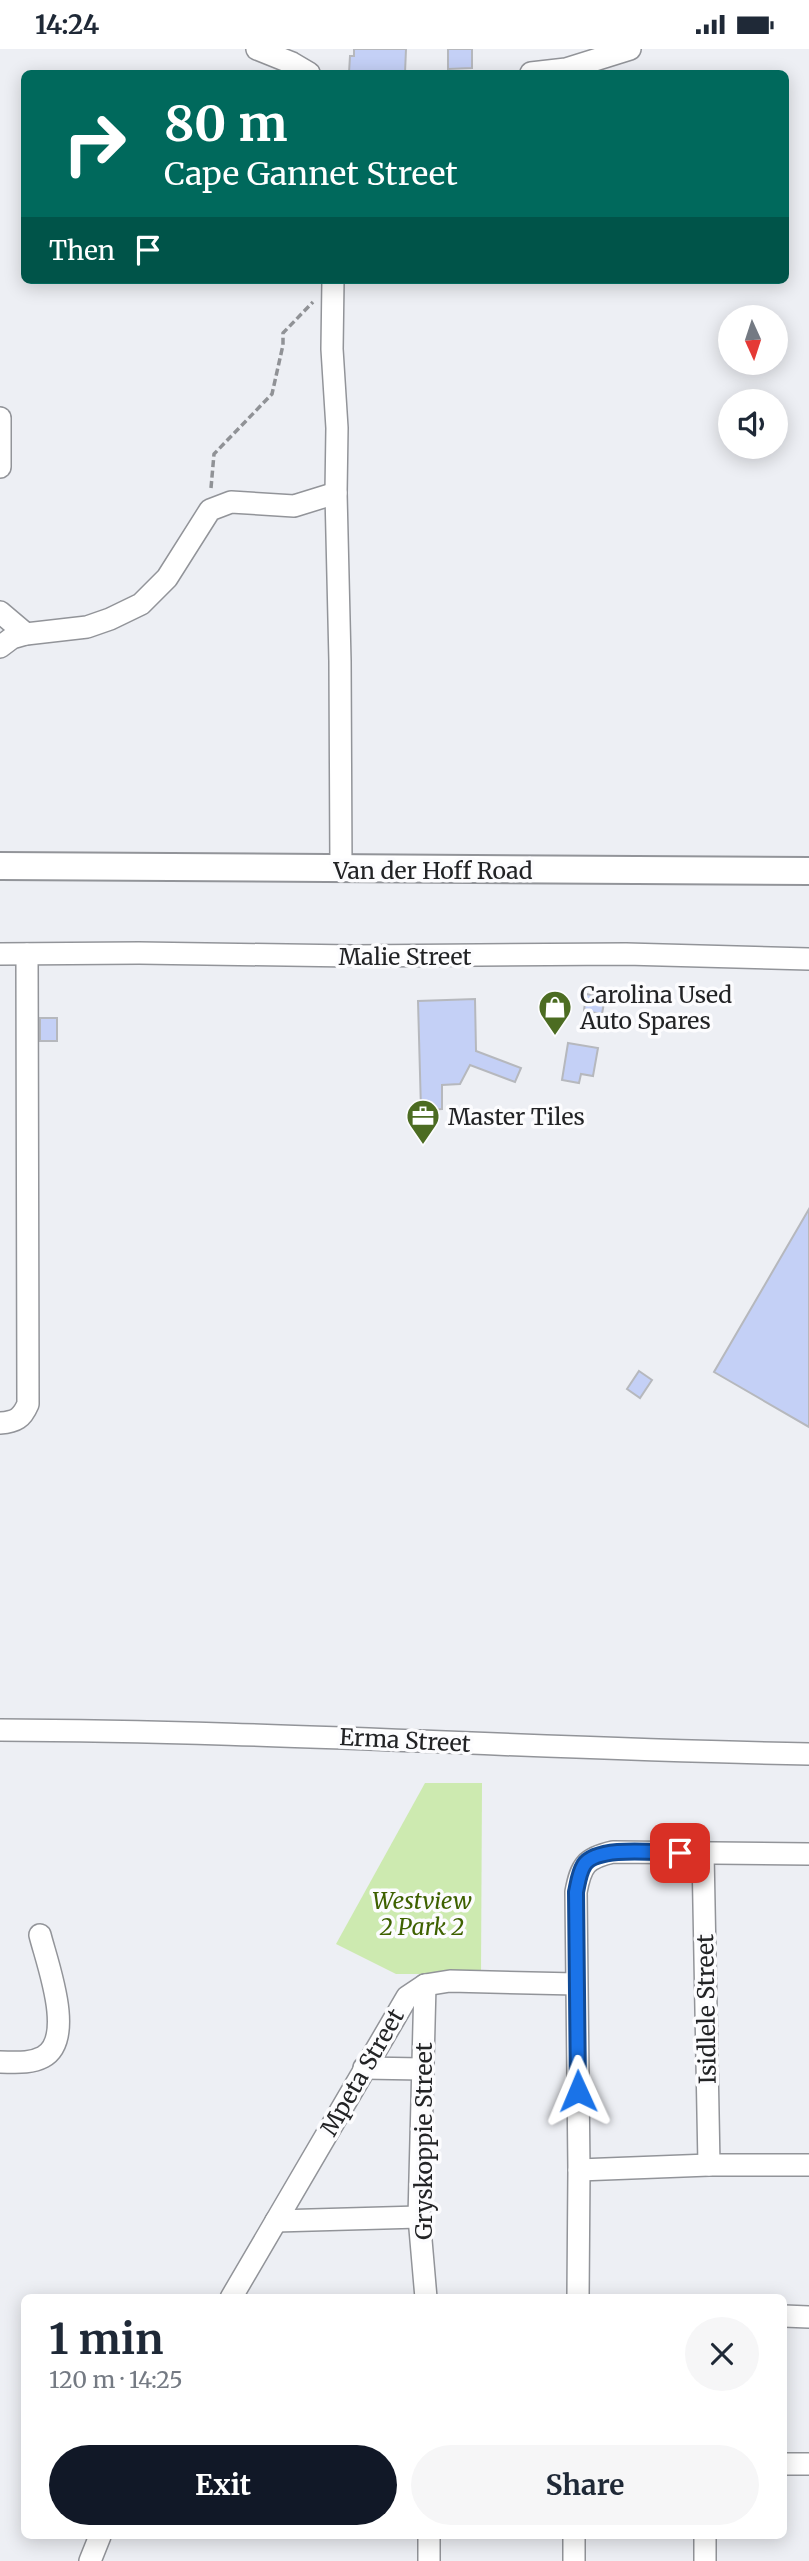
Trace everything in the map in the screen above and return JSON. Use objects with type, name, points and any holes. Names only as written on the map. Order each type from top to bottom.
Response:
[{"type":"main road","name":"Van der Hoff Road","points":[[0,855],[58,867]]},
{"type":"main road","name":"Van der Hoff Road","points":[[0,866],[809,871]]},
{"type":"street","points":[[257,49],[271,53],[303,70]]},
{"type":"street","points":[[557,70],[630,49]]},
{"type":"street","points":[[333,285],[332,349],[337,428],[335,493],[341,661],[341,869]]},
{"type":"street","points":[[0,418],[0,467]]},
{"type":"street","points":[[0,647],[12,638],[26,634],[87,627],[141,604],[167,578],[210,510],[230,502],[294,506],[335,493]]},
{"type":"street","points":[[0,612],[26,634]]},
{"type":"street","name":"Malie Street","points":[[0,954],[626,954],[809,959]]},
{"type":"street","points":[[0,1423],[11,1422],[23,1416],[28,1403],[27,954]]},
{"type":"street","name":"Erma Street","points":[[0,1730],[113,1730],[353,1737],[635,1751],[809,1754]]},
{"type":"street","points":[[578,2294],[576,1892],[583,1866],[590,1859],[613,1852],[809,1854]]},
{"type":"street","name":"Isidlele Street","points":[[702,1853],[709,2165]]},
{"type":"street","points":[[0,2062],[29,2061],[44,2056],[58,2038],[58,2009],[40,1935]]},
{"type":"street","points":[[425,1985],[450,1981],[576,1984]]},
{"type":"street","name":"Mpeta Street","points":[[234,2294],[407,1997],[425,1985]]},
{"type":"street","name":"Gryskoppie Street","points":[[425,1985],[419,2217],[426,2294]]},
{"type":"street","points":[[364,2068],[422,2069]]},
{"type":"street","points":[[579,2170],[709,2165],[809,2165]]},
{"type":"street","points":[[276,2221],[419,2217]]},
{"type":"street","points":[[787,2316],[809,2317]]},
{"type":"street","points":[[787,2464],[809,2464]]},
{"type":"street","points":[[90,2561],[99,2539]]},
{"type":"street","points":[[429,2539],[429,2561]]},
{"type":"street","points":[[574,2539],[574,2561]]},
{"type":"street","points":[[705,2539],[705,2561]]},
{"type":"path","points":[[210,510],[214,454],[272,394],[283,345],[283,333],[310,304],[333,285]]},
{"type":"green space","name":"Westview 2 Park 2","points":[[425,1783],[482,1783],[481,1974],[396,1974],[336,1944]]},
{"type":"building","points":[[354,49],[406,49],[405,70],[349,70],[350,56],[354,56]]},
{"type":"building","points":[[448,49],[472,49],[472,68],[448,69]]},
{"type":"building","points":[[586,994],[605,997],[602,1014],[584,1011]]},
{"type":"building","points":[[475,999],[476,1051],[521,1068],[515,1082],[470,1065],[460,1084],[442,1085],[442,1109],[421,1110],[418,1001]]},
{"type":"building","points":[[40,1018],[57,1018],[57,1041],[40,1041]]},
{"type":"building","points":[[568,1043],[598,1048],[593,1076],[581,1074],[579,1083],[562,1080]]},
{"type":"building","points":[[809,1209],[809,1427],[714,1372]]},
{"type":"building","points":[[639,1371],[652,1380],[640,1398],[627,1389]]},
{"type":"place","name":"Carolina Used Auto Spares","points":[[555,1037]]},
{"type":"place","name":"Master Tiles","points":[[423,1146]]},
{"type":"route","points":[[578,2091],[576,1892],[583,1866],[590,1859],[613,1852],[680,1853]]}]
